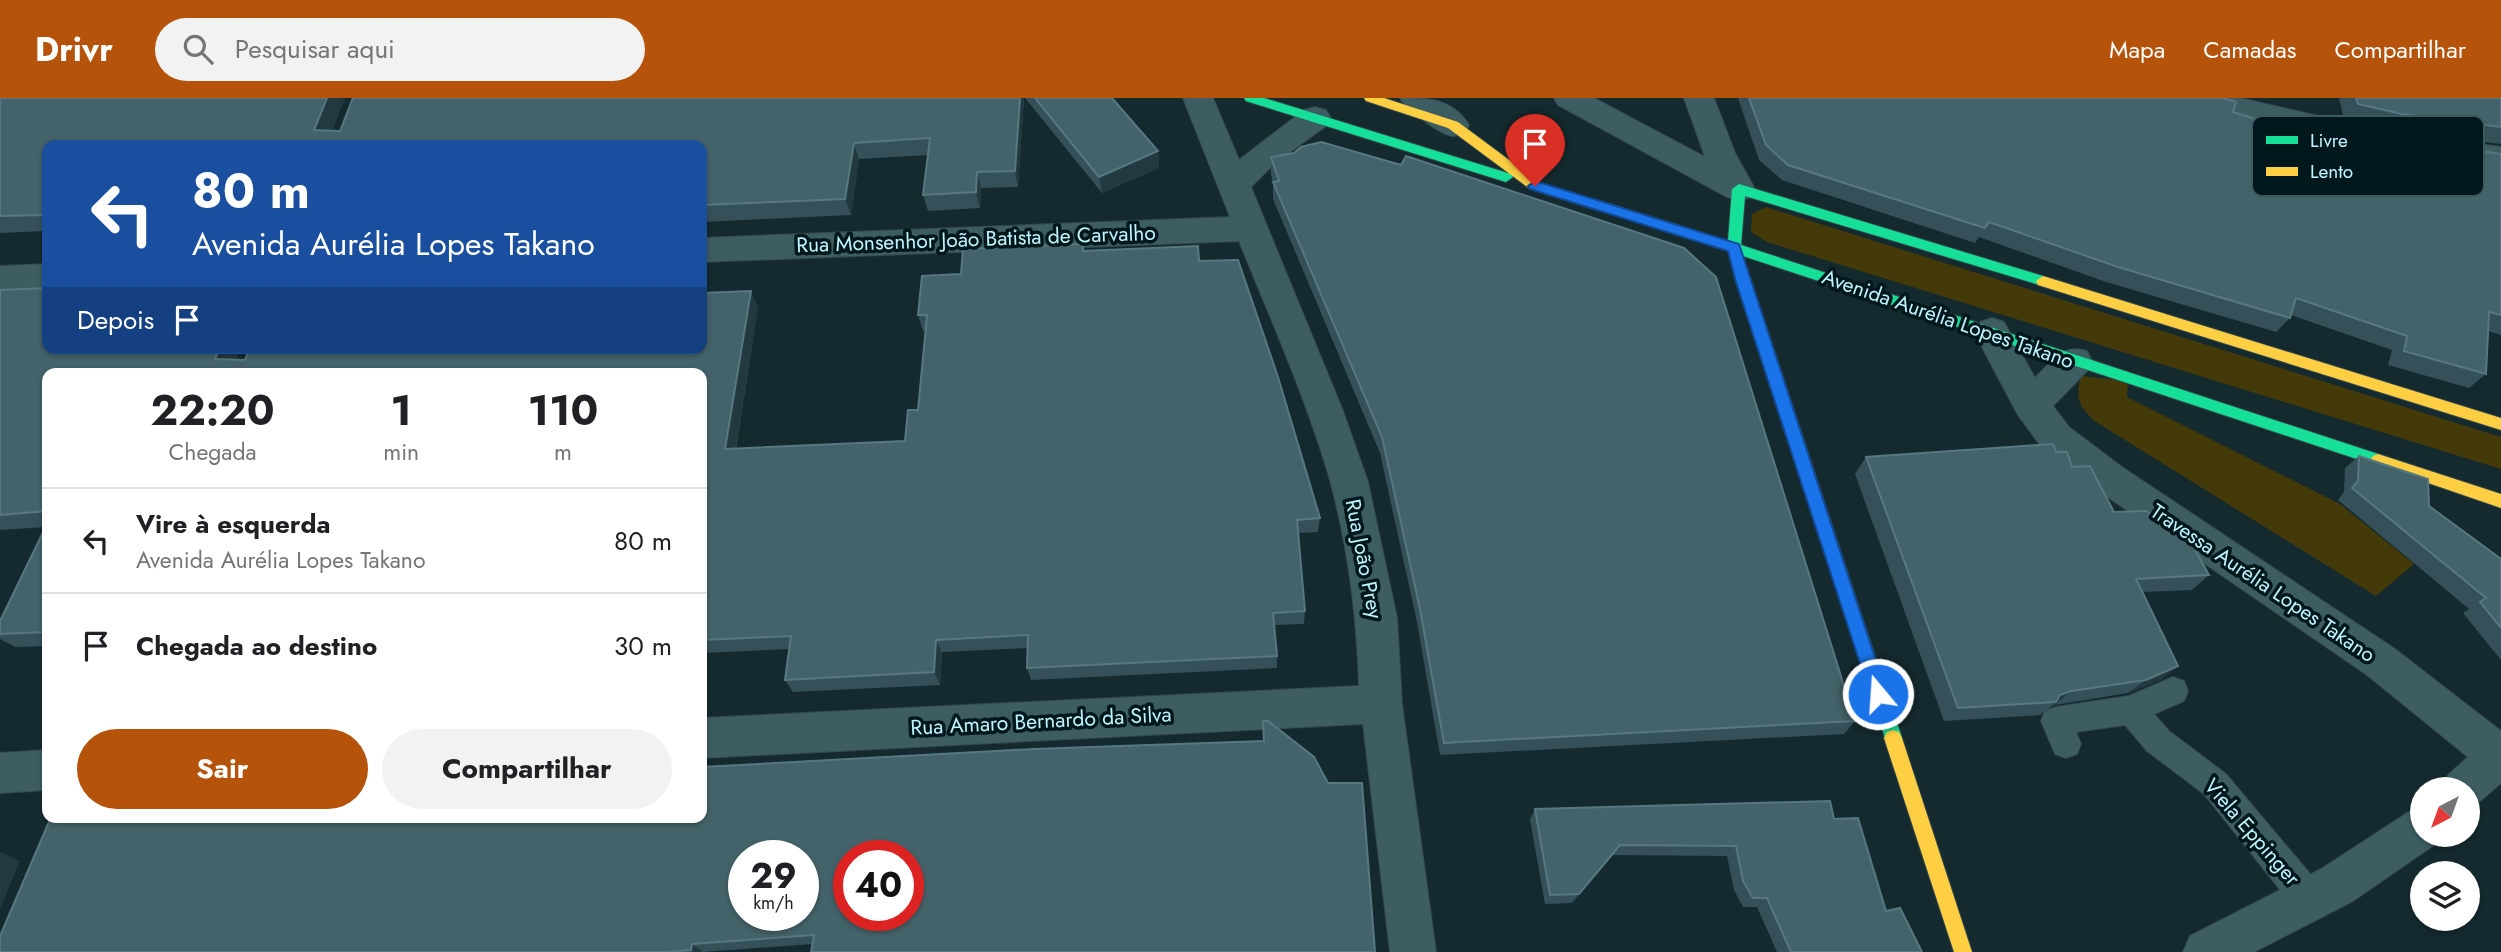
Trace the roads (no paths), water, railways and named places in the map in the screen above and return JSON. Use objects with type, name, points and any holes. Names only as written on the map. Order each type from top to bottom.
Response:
[{"type":"street","name":"Rua João Prey","points":[[1198,98],[1325,411],[1349,482],[1377,618],[1381,704],[1413,952]]},
{"type":"street","points":[[1250,98],[1535,186]]},
{"type":"street","points":[[1370,98],[1453,125]]},
{"type":"street","name":"Avenida Aurélia Lopes Takano","points":[[1415,98],[1535,186],[1734,247],[2501,501]]},
{"type":"street","points":[[1569,98],[1739,189],[1880,230],[2501,424]]},
{"type":"street","points":[[1699,98],[1719,153],[1739,189],[1734,247],[1743,282],[1963,952]]},
{"type":"street","points":[[2203,98],[2260,116]]},
{"type":"street","points":[[1233,185],[1274,147],[1315,118]]},
{"type":"street","name":"Rua Monsenhor João Batista de Carvalho","points":[[707,250],[1250,228]]},
{"type":"street","points":[[0,279],[42,277]]},
{"type":"street","name":"Travessa Aurélia Lopes Takano","points":[[1993,332],[2031,405],[2056,438],[2109,478],[2381,662],[2501,757]]},
{"type":"street","points":[[2031,405],[2074,361]]},
{"type":"street","name":"Rua Amaro Bernardo da Silva","points":[[707,738],[1381,704]]},
{"type":"street","points":[[2477,777],[2501,757]]},
{"type":"street","points":[[0,773],[42,771]]},
{"type":"street","points":[[2206,952],[2337,885],[2410,836]]},
{"type":"lane","points":[[2066,744],[2056,720],[2131,710],[2173,691]]},
{"type":"lane","name":"Viela Eppinger","points":[[2131,710],[2158,741],[2215,784],[2309,899]]}]
